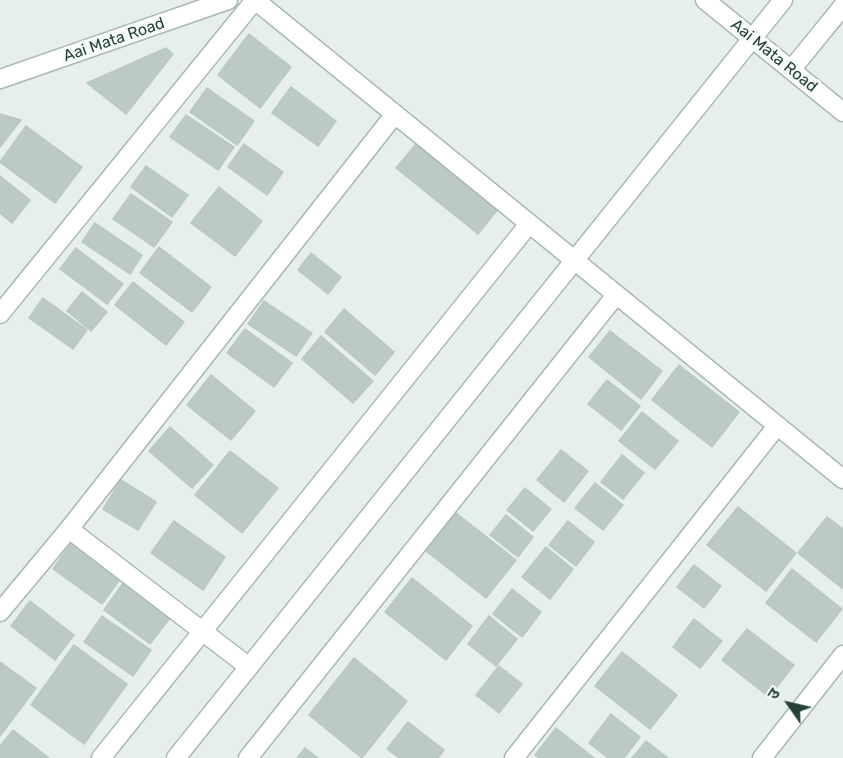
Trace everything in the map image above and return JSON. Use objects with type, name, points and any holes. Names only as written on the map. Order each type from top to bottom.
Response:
[{"type":"street","name":"Aai Mata Road","points":[[0,79],[228,0]]},
{"type":"street","points":[[0,314],[255,0],[843,478]]},
{"type":"street","name":"Aai Mata Road","points":[[705,0],[843,112]]},
{"type":"street","points":[[177,757],[783,0]]},
{"type":"street","points":[[791,70],[843,6]]},
{"type":"street","points":[[0,612],[69,529],[394,114]]},
{"type":"street","points":[[101,758],[530,224]]},
{"type":"street","points":[[248,758],[616,295]]},
{"type":"street","points":[[514,758],[777,426]]},
{"type":"street","points":[[69,529],[249,667]]},
{"type":"street","points":[[762,758],[843,655]]},
{"type":"building","points":[[249,34],[291,67],[260,108],[218,75]]},
{"type":"building","points":[[166,48],[173,54],[126,114],[87,83]]},
{"type":"building","points":[[291,87],[336,121],[318,146],[272,113]]},
{"type":"building","points":[[207,88],[254,121],[237,145],[190,112]]},
{"type":"building","points":[[0,114],[21,120],[0,147]]},
{"type":"building","points":[[186,115],[234,147],[218,170],[170,137]]},
{"type":"building","points":[[26,126],[82,167],[55,203],[0,162]]},
{"type":"building","points":[[244,144],[283,172],[267,195],[228,167]]},
{"type":"building","points":[[416,144],[498,209],[478,234],[396,168]]},
{"type":"building","points":[[146,166],[188,195],[172,217],[131,187]]},
{"type":"building","points":[[0,176],[30,200],[12,223],[0,213]]},
{"type":"building","points":[[219,187],[262,221],[235,256],[191,223]]},
{"type":"building","points":[[131,194],[172,222],[154,247],[113,219]]},
{"type":"building","points":[[95,223],[142,255],[130,274],[82,242]]},
{"type":"building","points":[[159,247],[211,287],[192,312],[140,273]]},
{"type":"building","points":[[76,248],[123,284],[107,304],[60,269]]},
{"type":"building","points":[[311,253],[341,277],[328,294],[298,270]]},
{"type":"building","points":[[133,282],[184,322],[166,345],[115,305]]},
{"type":"building","points":[[82,292],[107,312],[91,331],[67,311]]},
{"type":"building","points":[[43,298],[87,330],[73,349],[29,318]]},
{"type":"building","points":[[264,301],[312,333],[296,356],[248,324]]},
{"type":"building","points":[[344,309],[394,352],[375,375],[325,332]]},
{"type":"building","points":[[245,329],[292,363],[274,387],[227,353]]},
{"type":"building","points":[[610,331],[662,371],[641,399],[589,357]]},
{"type":"building","points":[[321,336],[373,381],[353,403],[302,359]]},
{"type":"building","points":[[679,365],[739,412],[712,447],[652,400]]},
{"type":"building","points":[[211,375],[255,411],[231,440],[187,405]]},
{"type":"building","points":[[607,380],[640,406],[621,430],[588,404]]},
{"type":"building","points":[[642,412],[678,441],[655,469],[619,441]]},
{"type":"building","points":[[170,427],[213,465],[192,488],[149,451]]},
{"type":"building","points":[[561,450],[588,471],[564,502],[537,480]]},
{"type":"building","points":[[230,451],[278,488],[242,533],[195,495]]},
{"type":"building","points":[[622,455],[644,473],[623,499],[601,482]]},
{"type":"building","points":[[121,480],[156,502],[138,530],[103,509]]},
{"type":"building","points":[[595,483],[623,505],[603,530],[575,508]]},
{"type":"building","points":[[525,488],[551,509],[533,531],[507,510]]},
{"type":"building","points":[[738,507],[796,553],[766,591],[707,545]]},
{"type":"building","points":[[456,513],[516,560],[486,598],[426,551]]},
{"type":"building","points":[[506,515],[533,537],[518,557],[490,535]]},
{"type":"building","points":[[827,517],[843,529],[843,589],[798,553]]},
{"type":"building","points":[[174,521],[225,557],[203,590],[151,553]]},
{"type":"building","points":[[568,521],[594,542],[576,566],[549,545]]},
{"type":"building","points":[[72,542],[121,578],[102,604],[53,569]]},
{"type":"building","points":[[546,547],[573,569],[550,599],[522,577]]},
{"type":"building","points":[[694,565],[721,586],[704,608],[677,587]]},
{"type":"building","points":[[792,569],[842,609],[816,642],[766,603]]},
{"type":"building","points":[[412,578],[472,626],[446,660],[385,612]]},
{"type":"building","points":[[126,579],[173,614],[150,644],[104,610]]},
{"type":"building","points":[[512,589],[541,612],[522,637],[493,614]]},
{"type":"building","points":[[30,601],[74,635],[55,660],[11,626]]},
{"type":"building","points":[[102,616],[151,650],[133,676],[84,642]]},
{"type":"building","points":[[489,616],[517,639],[496,666],[468,644]]},
{"type":"building","points":[[694,619],[722,641],[700,668],[673,647]]},
{"type":"building","points":[[747,629],[794,665],[769,697],[722,660]]},
{"type":"building","points":[[74,645],[127,684],[84,744],[31,705]]},
{"type":"building","points":[[622,652],[677,695],[650,729],[595,686]]},
{"type":"building","points":[[354,658],[407,701],[362,758],[309,715]]},
{"type":"building","points":[[0,662],[36,688],[0,736]]},
{"type":"building","points":[[499,666],[522,684],[499,713],[476,695]]},
{"type":"building","points":[[611,714],[640,737],[624,758],[608,758],[589,743]]},
{"type":"building","points":[[408,722],[444,750],[438,758],[399,758],[387,749]]},
{"type":"building","points":[[556,728],[594,758],[539,758],[535,755]]},
{"type":"building","points":[[13,730],[49,758],[0,758],[0,746]]},
{"type":"building","points":[[646,741],[668,758],[632,758]]},
{"type":"building","points":[[305,748],[318,758],[297,758]]}]
